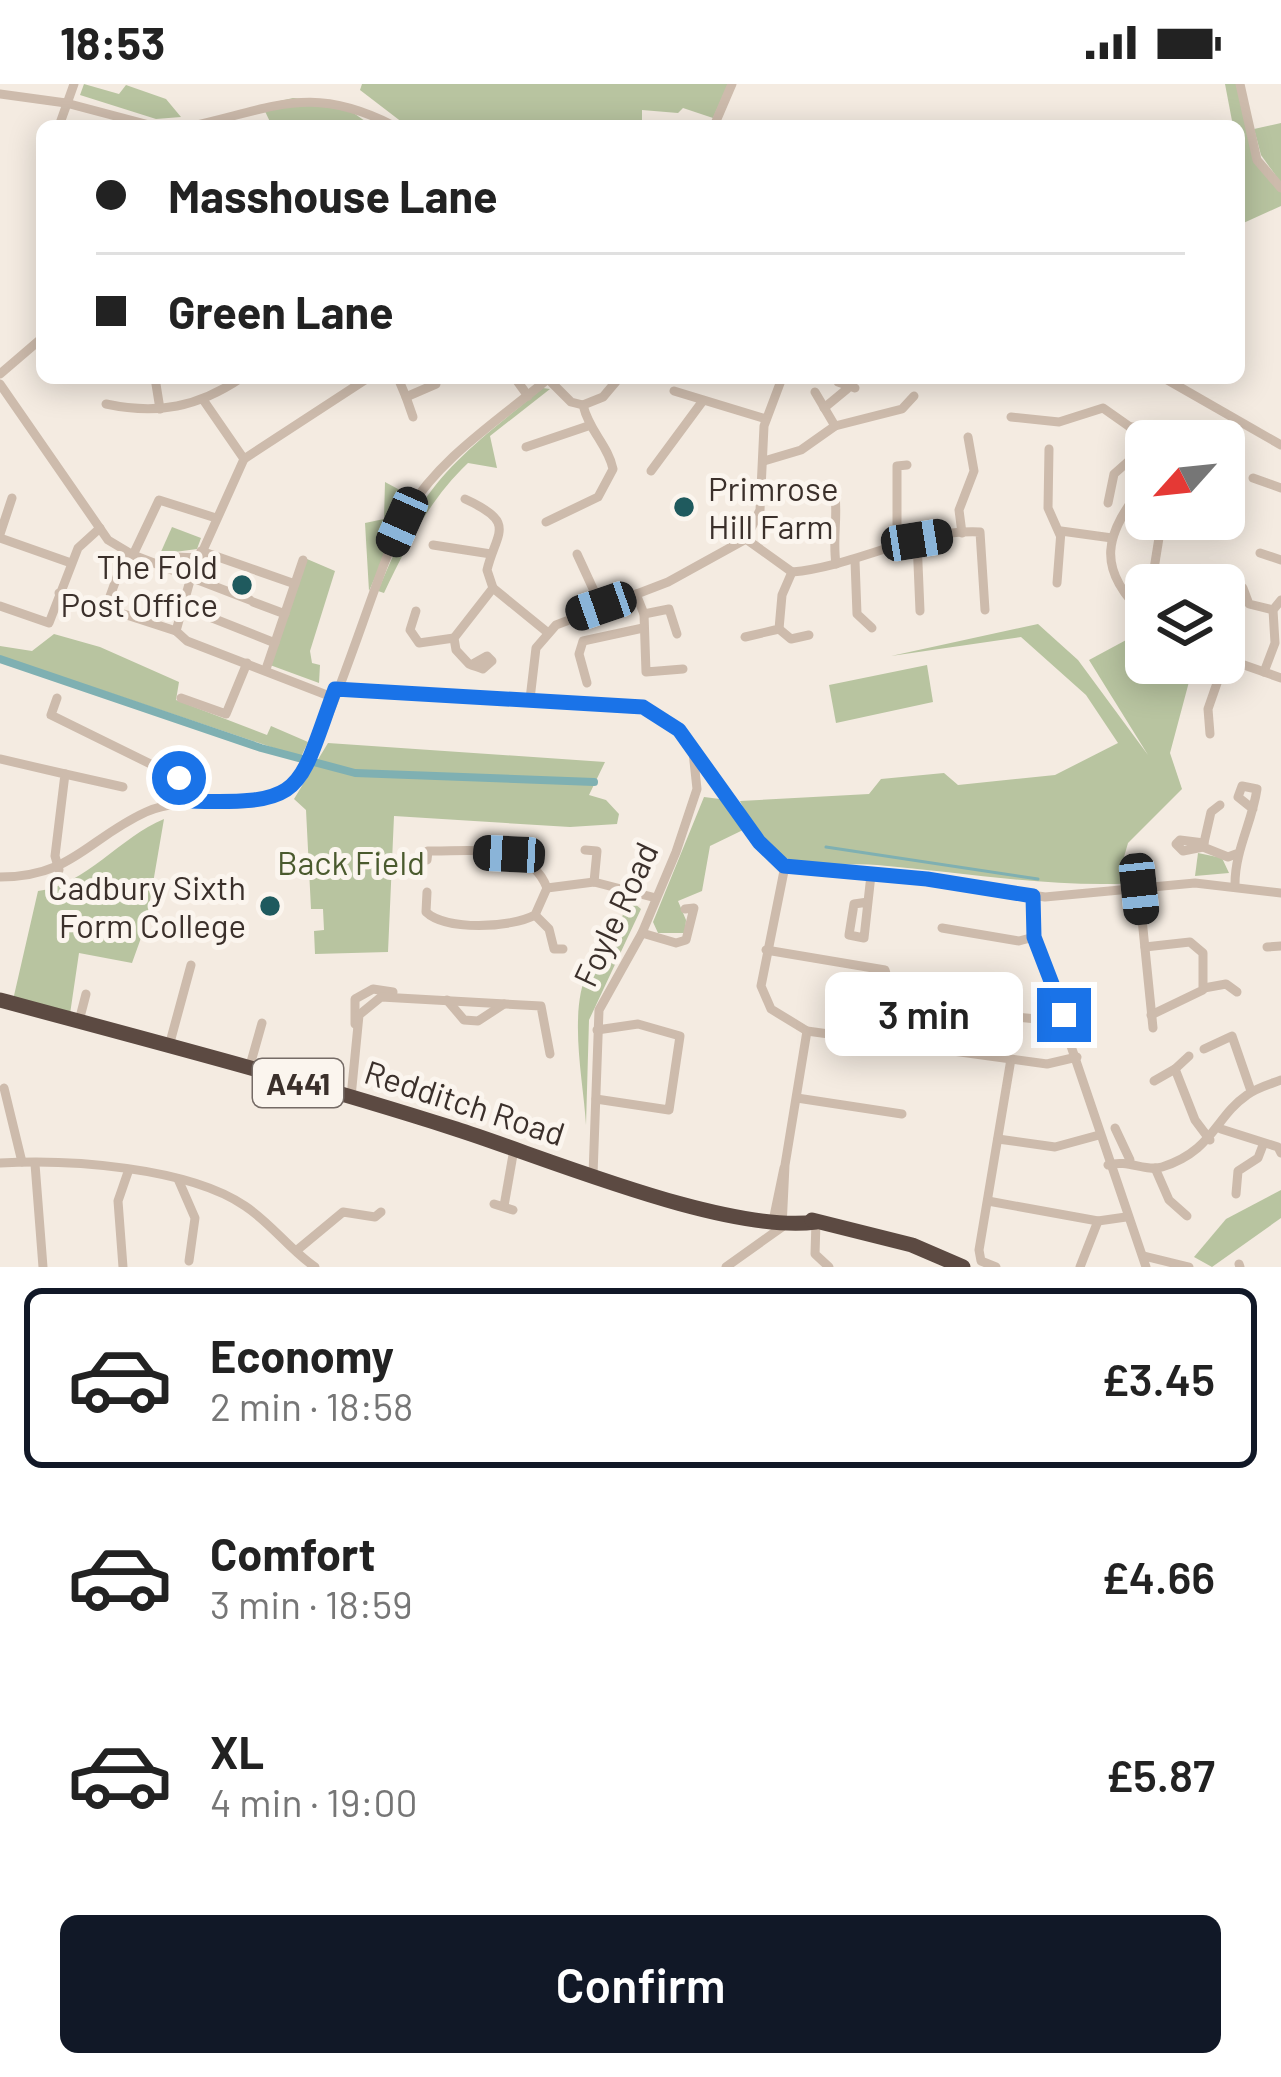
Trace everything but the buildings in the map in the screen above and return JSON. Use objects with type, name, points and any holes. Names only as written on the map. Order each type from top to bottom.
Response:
[{"type":"highway","name":"Redditch Road","points":[[0,1000],[351,1097],[702,1207],[816,1222],[912,1245],[963,1267]]},
{"type":"street","points":[[61,120],[74,84]]},
{"type":"street","points":[[717,120],[732,84]]},
{"type":"street","points":[[1240,84],[1257,160],[1281,188]]},
{"type":"street","points":[[227,120],[298,92],[347,95],[385,120]]},
{"type":"street","points":[[0,94],[66,103],[130,120]]},
{"type":"street","points":[[0,374],[36,343]]},
{"type":"street","points":[[156,384],[160,409]]},
{"type":"street","points":[[106,404],[160,409],[204,401],[231,384]]},
{"type":"street","points":[[176,631],[200,554],[244,459],[359,384]]},
{"type":"street","points":[[400,384],[413,417]]},
{"type":"street","points":[[406,398],[434,384]]},
{"type":"street","points":[[519,384],[528,396]]},
{"type":"street","points":[[0,877],[59,869],[144,813],[189,801],[256,804],[283,792],[303,772],[310,757],[391,548],[420,493],[447,462],[541,384]]},
{"type":"street","points":[[554,384],[571,402],[583,405],[603,397],[615,384]]},
{"type":"street","points":[[530,699],[536,648],[547,632],[729,553],[746,539],[759,512],[766,419],[780,384]]},
{"type":"street","points":[[1174,384],[1234,420]]},
{"type":"street","points":[[824,408],[847,386]]},
{"type":"street","points":[[2,389],[100,528],[129,554],[285,614]]},
{"type":"street","points":[[674,391],[766,419]]},
{"type":"street","points":[[815,392],[836,426]]},
{"type":"street","points":[[764,461],[801,450],[836,426],[902,409],[914,396]]},
{"type":"street","points":[[204,401],[244,459]]},
{"type":"street","points":[[651,471],[702,403]]},
{"type":"street","points":[[546,522],[598,497],[613,477],[606,449],[588,426],[583,405]]},
{"type":"street","points":[[1011,417],[1060,422],[1103,408],[1125,424]]},
{"type":"street","points":[[526,447],[588,426]]},
{"type":"street","points":[[1245,426],[1281,445]]},
{"type":"street","points":[[962,532],[959,510],[974,471],[965,451],[968,437]]},
{"type":"street","points":[[1049,449],[1052,486],[1048,508],[1060,535],[1058,583]]},
{"type":"street","points":[[897,543],[896,466],[907,465]]},
{"type":"street","points":[[1108,503],[1114,474],[1125,467]]},
{"type":"street","points":[[1253,478],[1281,488]]},
{"type":"street","points":[[826,484],[834,488],[838,508],[832,530],[836,564]]},
{"type":"street","points":[[1052,486],[1069,488]]},
{"type":"street","points":[[12,498],[0,536],[70,563]]},
{"type":"street","points":[[465,499],[488,509],[498,524],[500,545],[491,554],[487,570],[493,588],[547,632]]},
{"type":"street","points":[[115,605],[109,599],[159,500],[216,518]]},
{"type":"street","points":[[1125,513],[1112,538],[1115,580],[1125,592]]},
{"type":"street","points":[[559,517],[565,530]]},
{"type":"street","points":[[0,606],[49,623],[70,563],[100,528]]},
{"type":"street","points":[[1060,535],[1067,529],[1112,538]]},
{"type":"street","points":[[746,539],[792,572],[855,561],[897,543],[962,532],[982,537],[984,556],[978,566],[985,610]]},
{"type":"street","points":[[917,540],[920,611]]},
{"type":"street","points":[[434,545],[491,554]]},
{"type":"street","points":[[1260,553],[1278,555]]},
{"type":"street","points":[[160,567],[176,557],[200,554],[295,584]]},
{"type":"street","points":[[577,554],[601,606]]},
{"type":"street","points":[[266,669],[303,560]]},
{"type":"street","points":[[855,561],[857,614],[872,628]]},
{"type":"street","points":[[792,572],[782,595],[779,629],[786,638],[804,641]]},
{"type":"street","points":[[416,611],[410,631],[415,640],[424,645],[454,638],[493,588]]},
{"type":"street","points":[[903,593],[917,592]]},
{"type":"street","points":[[58,593],[176,631],[187,641],[334,693],[643,707],[671,723],[722,795],[784,866],[1033,896],[1235,884],[1281,893]]},
{"type":"street","points":[[1245,593],[1249,604],[1273,610]]},
{"type":"street","points":[[636,594],[644,614],[646,672],[683,668]]},
{"type":"street","points":[[1264,672],[1278,643],[1273,610],[1281,600]]},
{"type":"street","points":[[182,606],[275,643]]},
{"type":"street","points":[[644,614],[669,609],[677,634]]},
{"type":"street","points":[[583,641],[643,628]]},
{"type":"street","points":[[745,637],[779,629]]},
{"type":"street","points":[[574,631],[583,641]]},
{"type":"street","points":[[454,638],[456,650],[471,665]]},
{"type":"street","points":[[583,641],[580,661],[587,683]]},
{"type":"street","points":[[181,698],[231,716],[248,663]]},
{"type":"street","points":[[1245,667],[1281,678]]},
{"type":"street","points":[[1210,734],[1208,710],[1216,684]]},
{"type":"street","points":[[57,698],[51,715],[179,778],[189,801]]},
{"type":"street","points":[[0,759],[123,788]]},
{"type":"street","points":[[59,869],[56,856],[65,774]]},
{"type":"street","name":"Foyle Road","points":[[593,1174],[596,1030],[604,999],[642,932],[698,789],[708,775]]},
{"type":"street","points":[[698,789],[722,795]]},
{"type":"street","points":[[1220,805],[1211,812],[1203,845],[1228,857],[1236,854]]},
{"type":"street","points":[[1235,884],[1236,854],[1252,809]]},
{"type":"street","points":[[593,847],[594,882]]},
{"type":"street","points":[[427,860],[428,851],[524,857],[547,888]]},
{"type":"street","points":[[784,866],[761,986],[779,1016],[807,1030],[1046,1064],[1077,1057]]},
{"type":"street","points":[[868,902],[872,875]]},
{"type":"street","points":[[547,888],[594,882],[656,898]]},
{"type":"street","points":[[427,892],[426,921],[508,925],[535,915],[547,888]]},
{"type":"street","points":[[1139,889],[1153,1028]]},
{"type":"street","points":[[1033,896],[1034,937],[1146,1267]]},
{"type":"street","points":[[642,932],[676,943],[686,940],[694,908],[686,910]]},
{"type":"street","points":[[535,915],[549,929],[554,949],[563,950]]},
{"type":"street","points":[[942,928],[1019,941],[1034,937]]},
{"type":"street","points":[[1145,947],[1198,944],[1204,988]]},
{"type":"street","points":[[1267,947],[1281,946]]},
{"type":"street","points":[[766,950],[885,970],[892,1004],[888,1041]]},
{"type":"street","points":[[169,1046],[191,965]]},
{"type":"street","points":[[172,976],[188,979]]},
{"type":"street","points":[[1151,1015],[1162,1014],[1218,983],[1237,992]]},
{"type":"street","points":[[79,1022],[86,994]]},
{"type":"street","points":[[351,1097],[356,1027],[365,1006],[399,994],[541,1006],[550,1054]]},
{"type":"street","points":[[446,999],[464,1020],[478,1021],[504,1004]]},
{"type":"street","points":[[892,1004],[1047,1020],[1064,1015]]},
{"type":"street","points":[[248,1069],[262,1023]]},
{"type":"street","points":[[596,1030],[638,1024],[679,1034],[669,1110],[596,1100]]},
{"type":"street","points":[[726,1267],[770,1238],[779,1216],[807,1030]]},
{"type":"street","points":[[1204,1049],[1232,1036],[1251,1091]]},
{"type":"street","points":[[1154,1081],[1190,1056]]},
{"type":"street","points":[[996,1267],[981,1261],[1011,1059]]},
{"type":"street","points":[[1175,1069],[1195,1120],[1210,1139]]},
{"type":"street","points":[[1108,1165],[1130,1160],[1155,1168],[1210,1139],[1251,1091],[1281,1080]]},
{"type":"street","points":[[4,1088],[22,1162]]},
{"type":"street","points":[[796,1098],[902,1114]]},
{"type":"street","points":[[1115,1127],[1130,1160]]},
{"type":"street","points":[[1221,1129],[1280,1148]]},
{"type":"street","points":[[998,1139],[1055,1147],[1099,1135]]},
{"type":"street","points":[[1235,1194],[1238,1171],[1258,1158],[1264,1145]]},
{"type":"street","points":[[504,1207],[514,1149]]},
{"type":"street","points":[[0,1163],[128,1172],[210,1187],[247,1206],[316,1267]]},
{"type":"street","points":[[35,1163],[43,1267]]},
{"type":"street","points":[[1155,1168],[1169,1200],[1188,1217]]},
{"type":"street","points":[[123,1267],[118,1201],[128,1172]]},
{"type":"street","points":[[178,1179],[195,1219],[189,1262]]},
{"type":"street","points":[[988,1201],[1098,1221],[1126,1217]]},
{"type":"street","points":[[296,1251],[343,1212],[375,1218]]},
{"type":"street","points":[[1080,1267],[1098,1221]]},
{"type":"street","points":[[816,1222],[814,1254],[829,1267]]},
{"type":"street","points":[[1140,1253],[1164,1266],[1189,1267]]},
{"type":"green space","points":[[84,84],[119,94],[126,85],[166,99],[181,117],[156,119],[80,95]]},
{"type":"green space","points":[[362,84],[728,84],[713,118],[683,108],[678,113],[642,110],[642,120],[399,120],[360,90]]},
{"type":"green space","points":[[1225,84],[1236,84],[1258,167],[1281,191],[1281,206],[1245,222],[1245,120],[1232,120]]},
{"type":"green space","points":[[293,98],[338,102],[364,120],[269,120],[262,105]]},
{"type":"green space","points":[[1281,123],[1281,183],[1261,155],[1254,129]]},
{"type":"green space","points":[[543,388],[550,389],[490,436],[497,468],[468,463],[454,477],[420,524],[384,593],[378,591],[426,498],[463,455]]},
{"type":"green space","points":[[385,482],[411,496],[369,591],[365,523],[384,519]]},
{"type":"green space","points":[[172,527],[201,538],[197,549],[160,554]]},
{"type":"green space","points":[[307,559],[335,571],[310,651],[312,663],[320,665],[319,683],[270,665]]},
{"type":"green space","points":[[1038,624],[1078,660],[1148,755],[1089,660],[1125,641],[1125,684],[1188,684],[1170,753],[1182,789],[1128,843],[1124,857],[1154,882],[1049,882],[877,865],[808,864],[771,848],[740,801],[869,794],[881,779],[944,773],[958,785],[1055,775],[1118,743],[1086,695],[1021,637],[891,656]]},
{"type":"green space","points":[[54,634],[100,647],[179,682],[176,700],[267,735],[271,726],[308,742],[301,757],[0,656],[0,646],[32,651]]},
{"type":"green space","points":[[927,665],[933,702],[836,723],[829,685]]},
{"type":"green space","name":"Back Field","points":[[328,743],[605,762],[589,795],[606,800],[619,814],[617,824],[570,827],[394,816],[388,952],[315,954],[314,931],[324,930],[323,909],[311,909],[306,810],[294,799]]},
{"type":"green space","points":[[704,797],[720,799],[743,830],[710,846],[702,891],[678,901],[686,920],[685,933],[658,933],[653,922]]},
{"type":"green space","points":[[164,819],[146,924],[132,963],[79,953],[70,1014],[13,1000],[38,891],[72,880]]},
{"type":"green space","points":[[1198,853],[1222,858],[1229,873],[1195,876]]},
{"type":"green space","points":[[624,895],[641,909],[589,1020],[586,1125],[579,1048],[581,994],[601,952],[621,939]]},
{"type":"green space","points":[[1281,1190],[1281,1218],[1212,1267],[1194,1257],[1226,1219]]},
{"type":"waterway","points":[[0,659],[261,748],[355,773],[594,782]]},
{"type":"waterway","points":[[826,847],[1038,879]]},
{"type":"place","name":"Primrose Hill Farm","points":[[684,507]]},
{"type":"place","name":"The Fold Post Office","points":[[242,585]]},
{"type":"place","name":"Cadbury Sixth Form College","points":[[270,906]]},
{"type":"route","points":[[179,778],[189,801],[256,804],[277,796],[299,779],[335,689],[643,707],[679,730],[759,842],[784,866],[927,879],[1033,896],[1034,937],[1064,1015]]}]
